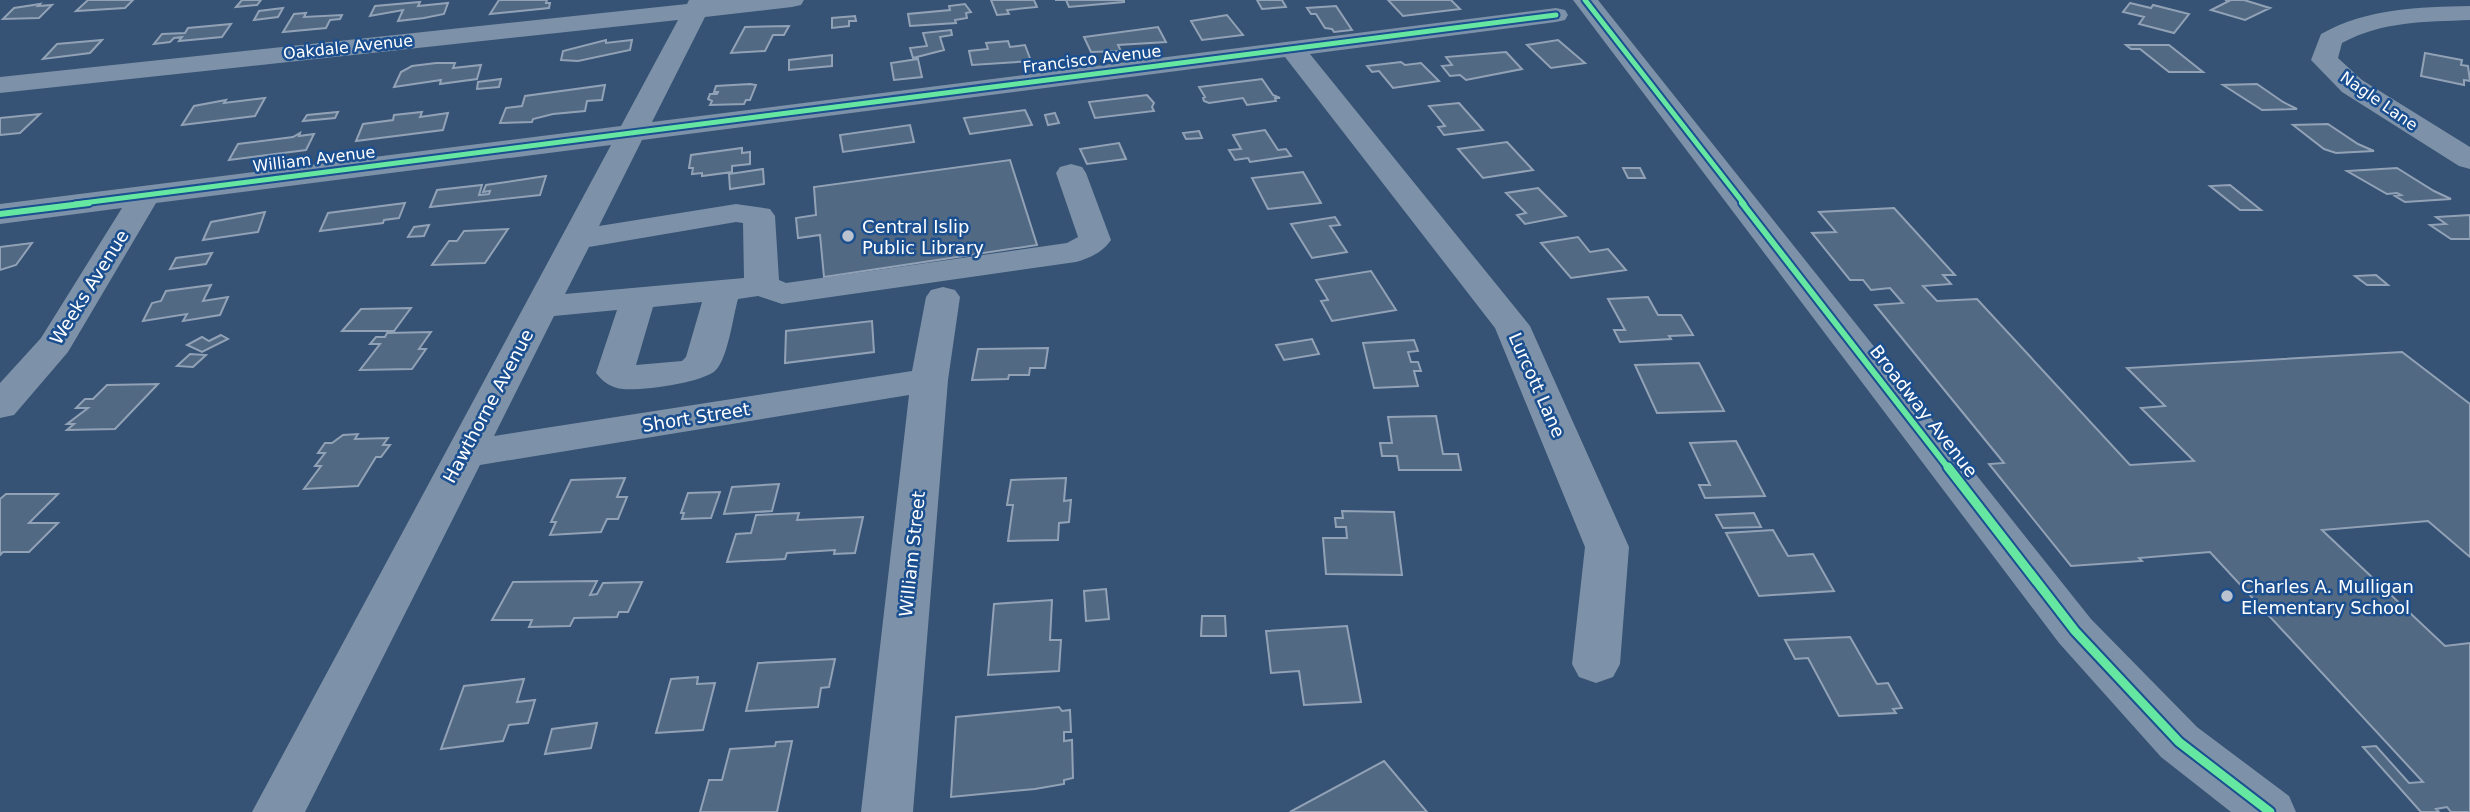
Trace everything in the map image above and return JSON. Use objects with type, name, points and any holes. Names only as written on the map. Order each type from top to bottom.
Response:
[{"type":"street","name":"Oakdale Avenue","points":[[0,85],[699,5],[792,0]]},
{"type":"street","name":"Hawthorne Avenue","points":[[278,812],[699,5]]},
{"type":"street","name":"Francisco Avenue","points":[[631,133],[1291,48],[1570,8]]},
{"type":"street","name":"Broadway Avenue","points":[[1570,8],[2075,631],[2179,743],[2270,812]]},
{"type":"street","name":"Nagle Lane","points":[[2470,13],[2378,19],[2348,27],[2330,39],[2324,60],[2361,93],[2470,160]]},
{"type":"street","name":"Lurcott Lane","points":[[1291,48],[1512,326],[1607,547],[1596,664]]},
{"type":"street","name":"William Avenue","points":[[0,214],[631,133]]},
{"type":"street","points":[[758,284],[782,294],[1076,252],[1096,240],[1071,173]]},
{"type":"street","name":"Weeks Avenue","points":[[0,406],[55,344],[145,195]]},
{"type":"street","points":[[540,307],[754,287],[762,281],[759,216],[736,214],[575,240]]},
{"type":"street","points":[[638,298],[615,373],[624,377],[692,371],[703,362],[723,290]]},
{"type":"street","name":"William Street","points":[[887,812],[929,380],[943,297]]},
{"type":"street","name":"Short Street","points":[[463,454],[929,380]]},
{"type":"building","points":[[88,0],[133,0],[125,8],[76,11]]},
{"type":"building","points":[[242,0],[261,0],[257,5],[236,7]]},
{"type":"building","points":[[499,0],[547,0],[546,3],[550,3],[549,8],[490,14]]},
{"type":"building","points":[[991,0],[1034,0],[1037,7],[1007,10],[1009,14],[997,15]]},
{"type":"building","points":[[1066,0],[1124,0],[1124,2],[1069,7]]},
{"type":"building","points":[[1257,0],[1282,0],[1286,7],[1262,9]]},
{"type":"building","points":[[1388,0],[1451,0],[1460,9],[1403,16]]},
{"type":"building","points":[[2225,0],[2244,0],[2270,8],[2245,20],[2211,10],[2229,1]]},
{"type":"building","points":[[420,2],[418,6],[448,3],[444,14],[424,18],[398,21],[403,10],[370,16],[375,6]]},
{"type":"building","points":[[2130,3],[2151,8],[2153,5],[2189,14],[2174,33],[2139,24],[2144,17],[2123,12]]},
{"type":"building","points":[[40,4],[38,6],[52,5],[39,18],[3,19],[14,8]]},
{"type":"building","points":[[965,4],[971,12],[966,13],[967,18],[955,20],[956,23],[910,26],[908,14],[950,10],[949,6]]},
{"type":"building","points":[[1336,6],[1352,30],[1334,32],[1325,28],[1316,14],[1311,14],[1307,8]]},
{"type":"building","points":[[283,8],[278,17],[254,20],[259,11]]},
{"type":"building","points":[[306,13],[304,17],[342,15],[340,19],[330,20],[326,28],[283,32],[294,14]]},
{"type":"building","points":[[1227,15],[1243,35],[1202,40],[1191,21]]},
{"type":"building","points":[[855,16],[856,21],[849,21],[849,26],[832,28],[832,18]]},
{"type":"building","points":[[231,24],[222,37],[179,41],[182,37],[154,44],[162,34],[185,33],[188,28]]},
{"type":"building","points":[[789,26],[784,35],[773,35],[765,51],[731,53],[745,27]]},
{"type":"building","points":[[1158,27],[1166,42],[1118,45],[1121,51],[1091,52],[1084,37]]},
{"type":"building","points":[[951,30],[952,35],[940,37],[944,50],[913,58],[910,48],[927,46],[923,33]]},
{"type":"building","points":[[102,40],[90,53],[43,59],[57,44]]},
{"type":"building","points":[[606,40],[606,43],[632,40],[630,50],[578,61],[561,60],[563,51]]},
{"type":"building","points":[[1558,40],[1585,63],[1551,68],[1527,45]]},
{"type":"building","points":[[1008,41],[1010,47],[1025,45],[1031,61],[972,65],[969,51],[988,49],[986,43]]},
{"type":"building","points":[[2126,45],[2169,45],[2203,72],[2169,72],[2140,49],[2131,49]]},
{"type":"building","points":[[1506,52],[1522,69],[1466,80],[1460,75],[1450,76],[1442,66],[1452,65],[1446,57]]},
{"type":"building","points":[[2425,53],[2462,60],[2461,65],[2468,66],[2470,81],[2464,80],[2464,85],[2421,76]]},
{"type":"building","points":[[832,55],[832,66],[789,70],[789,60]]},
{"type":"building","points":[[918,59],[922,77],[894,80],[891,63]]},
{"type":"building","points":[[1401,62],[1405,65],[1421,63],[1439,81],[1393,88],[1379,71],[1372,72],[1367,66]]},
{"type":"building","points":[[455,63],[453,68],[481,65],[477,79],[440,84],[441,80],[394,87],[401,72],[412,66]]},
{"type":"building","points":[[501,79],[499,87],[477,89],[478,82]]},
{"type":"building","points":[[1262,79],[1273,95],[1280,98],[1275,98],[1276,101],[1247,105],[1243,98],[1209,103],[1204,101],[1205,97],[1199,87]]},
{"type":"building","points":[[2257,84],[2297,109],[2262,110],[2223,85]]},
{"type":"building","points":[[605,85],[602,100],[587,101],[585,111],[553,114],[533,119],[532,122],[500,123],[506,108],[522,106],[525,96]]},
{"type":"building","points":[[756,85],[750,100],[746,100],[744,104],[710,105],[710,94],[718,92],[714,92],[716,86]]},
{"type":"building","points":[[1147,95],[1154,103],[1154,111],[1095,118],[1089,102]]},
{"type":"building","points":[[265,98],[255,116],[182,125],[194,106],[226,100],[224,103]]},
{"type":"building","points":[[1459,103],[1483,130],[1444,135],[1438,127],[1445,126],[1429,106]]},
{"type":"building","points":[[1025,110],[1032,125],[970,134],[964,118]]},
{"type":"building","points":[[338,112],[335,118],[303,121],[307,115]]},
{"type":"building","points":[[422,112],[420,117],[448,113],[443,130],[356,141],[363,124],[393,120],[394,115]]},
{"type":"building","points":[[1055,113],[1059,123],[1048,125],[1045,115]]},
{"type":"building","points":[[40,114],[20,133],[0,135],[0,118]]},
{"type":"building","points":[[2328,124],[2374,151],[2336,153],[2324,149],[2293,125]]},
{"type":"building","points":[[910,125],[914,142],[843,152],[840,135]]},
{"type":"building","points":[[1265,130],[1278,150],[1286,149],[1291,156],[1250,162],[1248,158],[1235,160],[1229,150],[1241,149],[1233,135]]},
{"type":"building","points":[[1199,131],[1202,138],[1186,139],[1183,133]]},
{"type":"building","points":[[300,133],[299,136],[314,134],[306,150],[229,160],[238,144],[293,137]]},
{"type":"building","points":[[1507,142],[1533,170],[1483,178],[1458,149]]},
{"type":"building","points":[[1119,143],[1126,159],[1087,164],[1080,149]]},
{"type":"building","points":[[742,148],[742,153],[750,152],[750,164],[732,166],[732,172],[702,176],[702,173],[692,174],[693,168],[689,168],[691,155]]},
{"type":"building","points":[[1010,160],[1037,245],[824,277],[820,235],[798,238],[796,218],[816,215],[814,187]]},
{"type":"building","points":[[1623,168],[1640,168],[1645,178],[1628,178]]},
{"type":"building","points":[[2397,168],[2451,199],[2405,202],[2395,196],[2401,195],[2387,194],[2347,171]]},
{"type":"building","points":[[763,169],[764,184],[730,189],[729,174]]},
{"type":"building","points":[[1303,172],[1321,203],[1268,209],[1252,178]]},
{"type":"building","points":[[546,176],[540,195],[430,207],[437,190],[482,185],[479,195],[489,194],[490,191],[483,192],[486,185]]},
{"type":"building","points":[[2230,185],[2261,210],[2240,210],[2210,186]]},
{"type":"building","points":[[1538,188],[1566,216],[1525,224],[1517,215],[1526,213],[1506,193]]},
{"type":"building","points":[[405,203],[399,218],[384,220],[383,223],[320,231],[328,213]]},
{"type":"building","points":[[1894,208],[1955,275],[1943,275],[1951,284],[1923,286],[1937,301],[1977,299],[2130,465],[2194,461],[2141,408],[2165,406],[2127,368],[2402,352],[2470,404],[2470,557],[2428,521],[2322,530],[2445,646],[2470,643],[2470,812],[2451,812],[2447,807],[2436,809],[2439,812],[2421,812],[2363,747],[2376,746],[2409,783],[2423,782],[2210,552],[2139,558],[2142,561],[2071,566],[1989,464],[2004,463],[1875,305],[1903,303],[1890,288],[1871,290],[1863,280],[1850,280],[1812,233],[1836,232],[1819,212]]},
{"type":"building","points":[[265,212],[258,232],[203,240],[211,222]]},
{"type":"building","points":[[2470,215],[2470,239],[2451,239],[2430,225],[2446,224],[2436,217]]},
{"type":"building","points":[[1335,217],[1340,225],[1330,226],[1347,252],[1312,258],[1291,224]]},
{"type":"building","points":[[429,225],[424,236],[408,237],[414,227]]},
{"type":"building","points":[[508,229],[485,263],[432,265],[449,241],[457,241],[464,231]]},
{"type":"building","points":[[1578,237],[1590,252],[1608,249],[1626,270],[1571,278],[1541,243]]},
{"type":"building","points":[[32,243],[16,265],[0,270],[0,247]]},
{"type":"building","points":[[212,253],[206,264],[170,269],[176,258]]},
{"type":"building","points":[[1371,271],[1396,310],[1332,321],[1321,301],[1328,300],[1316,280]]},
{"type":"building","points":[[2376,275],[2388,285],[2367,285],[2355,276]]},
{"type":"building","points":[[211,285],[203,301],[228,297],[220,315],[183,321],[187,314],[143,321],[152,303],[161,301],[166,291]]},
{"type":"building","points":[[1648,297],[1658,315],[1681,315],[1693,335],[1620,342],[1614,330],[1625,330],[1608,299]]},
{"type":"building","points":[[411,308],[394,331],[342,331],[361,309]]},
{"type":"building","points":[[872,321],[874,352],[785,363],[786,331]]},
{"type":"building","points":[[431,332],[419,349],[426,349],[412,369],[360,370],[380,344],[370,344],[376,337],[385,337],[387,333]]},
{"type":"building","points":[[221,335],[228,339],[202,352],[187,345],[202,337],[209,341]]},
{"type":"building","points":[[1312,339],[1319,354],[1284,360],[1276,345]]},
{"type":"building","points":[[1414,340],[1418,351],[1408,352],[1411,362],[1418,362],[1421,371],[1414,371],[1418,386],[1374,388],[1363,343]]},
{"type":"building","points":[[1048,348],[1045,368],[1030,368],[1029,375],[1009,375],[1008,379],[972,380],[978,349]]},
{"type":"building","points":[[190,354],[206,355],[193,367],[177,366]]},
{"type":"building","points":[[1699,363],[1724,411],[1657,413],[1635,365]]},
{"type":"building","points":[[158,384],[115,429],[67,430],[74,424],[67,424],[88,408],[76,408],[85,399],[93,399],[107,385]]},
{"type":"building","points":[[1436,416],[1443,454],[1458,454],[1461,470],[1399,470],[1397,456],[1382,456],[1380,443],[1392,443],[1388,417]]},
{"type":"building","points":[[358,434],[355,439],[388,438],[383,445],[390,445],[381,457],[376,457],[358,486],[304,489],[321,466],[315,466],[325,453],[318,453],[325,443],[332,443],[343,435]]},
{"type":"building","points":[[1736,441],[1765,496],[1705,498],[1699,485],[1710,485],[1690,443]]},
{"type":"building","points":[[625,478],[617,497],[627,497],[618,519],[607,519],[601,532],[550,535],[556,522],[551,522],[571,480]]},
{"type":"building","points":[[1066,478],[1064,501],[1071,500],[1069,522],[1059,523],[1058,540],[1008,541],[1013,505],[1007,505],[1011,480]]},
{"type":"building","points":[[779,484],[772,511],[724,514],[732,487]]},
{"type":"building","points":[[720,492],[711,518],[682,519],[684,513],[681,513],[688,493]]},
{"type":"building","points":[[6,494],[58,494],[29,523],[58,523],[29,552],[3,552],[0,555],[0,499]]},
{"type":"building","points":[[1342,511],[1394,512],[1402,575],[1326,574],[1323,538],[1347,538],[1346,527],[1336,527],[1335,518],[1343,518]]},
{"type":"building","points":[[799,513],[797,520],[863,517],[855,553],[834,554],[835,550],[787,553],[785,559],[727,562],[736,534],[751,533],[756,515]]},
{"type":"building","points":[[1754,513],[1761,527],[1723,528],[1716,515]]},
{"type":"building","points":[[1773,530],[1788,556],[1813,554],[1834,591],[1759,596],[1726,533]]},
{"type":"building","points":[[597,581],[590,595],[597,594],[603,583],[642,582],[628,612],[619,612],[617,617],[574,618],[570,626],[529,627],[532,620],[492,620],[513,582]]},
{"type":"building","points":[[1106,589],[1109,619],[1086,621],[1084,591]]},
{"type":"building","points":[[1052,600],[1050,640],[1061,640],[1059,671],[988,675],[994,604]]},
{"type":"building","points":[[1202,616],[1225,616],[1226,636],[1201,636]]},
{"type":"building","points":[[1347,626],[1361,702],[1304,705],[1299,671],[1271,673],[1266,631]]},
{"type":"building","points":[[1850,637],[1877,684],[1888,683],[1902,708],[1893,709],[1896,713],[1839,716],[1808,658],[1795,659],[1785,640]]},
{"type":"building","points":[[835,659],[829,687],[821,688],[818,707],[746,711],[758,663]]},
{"type":"building","points":[[698,677],[697,684],[715,683],[703,730],[656,733],[671,679]]},
{"type":"building","points":[[524,679],[517,702],[535,700],[528,723],[509,725],[503,741],[441,749],[464,686]]},
{"type":"building","points":[[1059,707],[1062,711],[1070,710],[1071,732],[1064,732],[1064,741],[1072,740],[1073,778],[1064,780],[1064,784],[1035,789],[951,797],[956,717]]},
{"type":"building","points":[[597,723],[591,748],[545,754],[552,729]]},
{"type":"building","points":[[792,741],[777,812],[700,812],[709,780],[722,780],[730,749],[775,746],[776,742]]},
{"type":"building","points":[[1384,761],[1427,812],[1290,812]]},
{"type":"cycle path","points":[[1585,0],[2075,631],[2179,742],[2270,812]]},
{"type":"cycle path","points":[[0,214],[1556,15]]},
{"type":"place","name":"Central Islip Public Library","points":[[848,236]]},
{"type":"place","name":"Charles A. Mulligan Elementary School","points":[[2227,596]]}]
